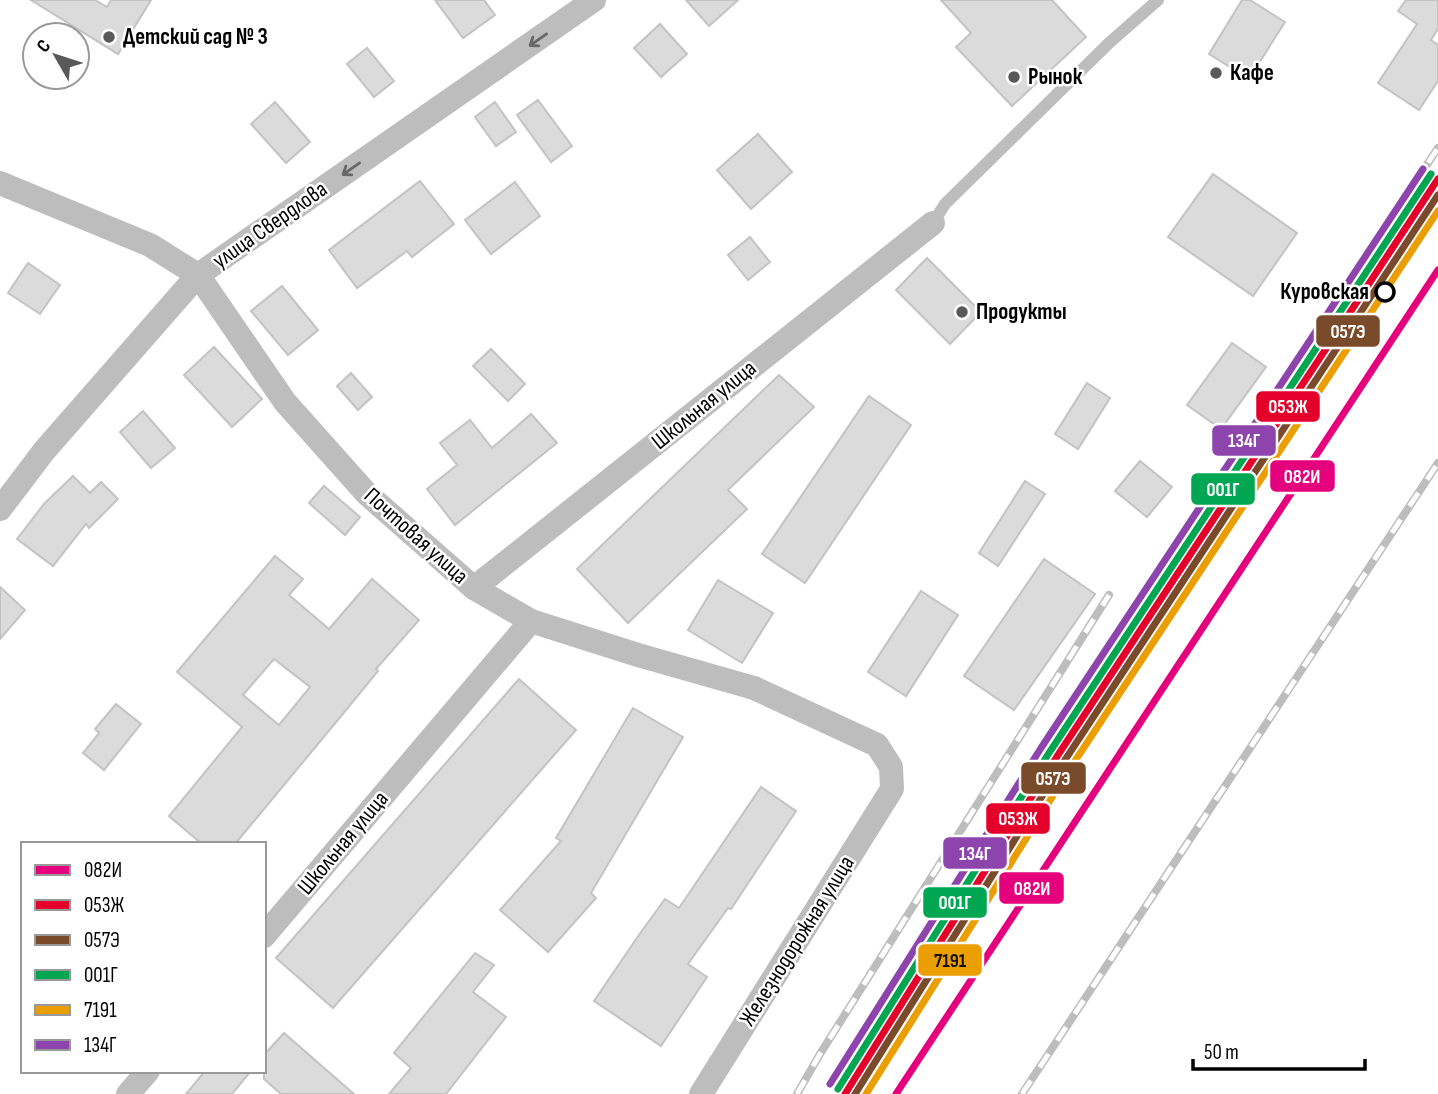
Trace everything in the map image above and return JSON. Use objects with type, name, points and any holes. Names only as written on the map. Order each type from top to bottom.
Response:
[{"type":"street","name":"улица Свердлова","points":[[0,509],[44,451],[198,275],[594,0]]},
{"type":"street","name":"Почтовая улица","points":[[0,183],[150,245],[198,275],[285,402],[367,494],[474,588],[531,621],[754,688],[865,739],[877,745],[891,767],[892,789]]},
{"type":"street","name":"Школьная улица","points":[[474,588],[933,223]]},
{"type":"street","name":"Школьная улица","points":[[266,934],[531,621]]},
{"type":"street","name":"Железнодорожная улица","points":[[701,1094],[892,789]]},
{"type":"street","points":[[128,1094],[146,1073]]},
{"type":"lane","points":[[933,223],[945,204],[1109,43],[1158,0]]},
{"type":"building","name":"Детский сад № 3","points":[[31,0],[95,0],[107,7],[111,0],[151,0],[118,54],[91,37],[91,21],[65,21]]},
{"type":"building","points":[[435,0],[484,0],[495,15],[463,38]]},
{"type":"building","points":[[686,0],[738,0],[709,26]]},
{"type":"building","name":"Рынок","points":[[941,0],[1052,0],[1086,37],[1012,106],[956,47],[971,33]]},
{"type":"building","points":[[1242,0],[1250,0],[1285,22],[1249,79],[1209,54]]},
{"type":"building","points":[[1406,0],[1438,0],[1438,29],[1431,40],[1438,45],[1438,81],[1419,110],[1378,83],[1417,24],[1398,11]]},
{"type":"building","points":[[660,24],[687,54],[661,77],[634,48]]},
{"type":"building","points":[[367,48],[394,81],[374,97],[347,64]]},
{"type":"building","points":[[538,100],[572,146],[551,162],[517,115]]},
{"type":"building","points":[[275,102],[310,142],[286,163],[251,124]]},
{"type":"building","points":[[495,102],[516,132],[496,146],[475,117]]},
{"type":"building","points":[[758,134],[792,172],[751,209],[717,170]]},
{"type":"building","points":[[1213,174],[1297,233],[1253,296],[1168,237]]},
{"type":"building","points":[[420,181],[454,224],[412,257],[407,251],[357,288],[329,250]]},
{"type":"building","points":[[515,182],[540,216],[491,254],[465,220]]},
{"type":"building","points":[[750,237],[770,262],[748,280],[728,255]]},
{"type":"building","points":[[927,258],[981,312],[950,344],[896,290]]},
{"type":"building","points":[[28,263],[60,285],[40,314],[8,293]]},
{"type":"building","points":[[282,286],[318,330],[288,355],[251,311]]},
{"type":"building","points":[[1232,343],[1266,367],[1221,429],[1187,405]]},
{"type":"building","points":[[214,347],[262,399],[232,427],[184,375]]},
{"type":"building","points":[[491,349],[525,384],[508,401],[473,366]]},
{"type":"building","points":[[351,373],[372,397],[358,410],[337,386]]},
{"type":"building","points":[[779,375],[814,407],[728,490],[747,509],[628,623],[577,569]]},
{"type":"building","points":[[1087,383],[1110,398],[1078,449],[1055,434]]},
{"type":"building","points":[[869,396],[911,425],[805,583],[762,554]]},
{"type":"building","points":[[143,411],[175,448],[151,468],[120,432]]},
{"type":"building","points":[[531,414],[557,443],[455,525],[427,489],[457,465],[440,443],[470,420],[492,448]]},
{"type":"building","points":[[1140,461],[1172,487],[1147,517],[1115,491]]},
{"type":"building","points":[[73,476],[90,493],[101,482],[118,499],[89,528],[86,524],[53,566],[17,539],[44,504]]},
{"type":"building","points":[[1025,481],[1045,494],[998,566],[979,553]]},
{"type":"building","points":[[324,486],[360,517],[345,535],[309,503]]},
{"type":"building","points":[[275,556],[303,579],[289,595],[329,629],[372,579],[419,620],[376,669],[378,671],[237,842],[200,842],[169,816],[242,727],[177,672]],"holes":[[[274,659],[310,687],[279,725],[243,695]]]},
{"type":"building","points":[[1044,559],[1095,594],[1014,710],[964,676]]},
{"type":"building","points":[[718,580],[773,613],[742,663],[688,630]]},
{"type":"building","points":[[0,587],[25,610],[0,639]]},
{"type":"building","points":[[921,591],[958,615],[906,696],[868,672]]},
{"type":"building","points":[[519,679],[576,730],[333,1008],[276,958]]},
{"type":"building","points":[[116,704],[141,724],[104,770],[83,753],[99,733],[95,729]]},
{"type":"building","points":[[633,708],[683,737],[591,893],[596,898],[548,952],[500,910],[561,841],[556,838]]},
{"type":"building","points":[[761,787],[796,811],[731,909],[728,908],[688,964],[707,977],[661,1046],[594,1001],[665,899],[679,908]]},
{"type":"building","points":[[475,953],[494,965],[473,992],[506,1017],[446,1094],[389,1094],[411,1068],[394,1053]]},
{"type":"building","points":[[284,1033],[354,1094],[281,1094],[264,1079],[266,1053]]},
{"type":"building","points":[[203,1073],[249,1073],[232,1094],[186,1094]]},
{"type":"railway","points":[[1357,269],[1438,148]]},
{"type":"railway","points":[[1022,1094],[1438,463]]},
{"type":"railway","points":[[797,1094],[1109,595]]},
{"type":"transit line","name":"134Г","points":[[830,1084],[1041,748],[1423,169]]},
{"type":"transit line","name":"001Г","points":[[838,1089],[1049,753],[1431,174]]},
{"type":"transit line","name":"053Ж","points":[[845,1094],[1056,758],[1438,179]]},
{"type":"transit line","name":"057Э","points":[[855,1094],[1063,763],[1438,195]]},
{"type":"transit line","name":"7191","points":[[866,1094],[1071,767],[1438,211]]},
{"type":"transit line","name":"082И","points":[[896,1094],[1438,270]]},
{"type":"place","name":"Детский сад № 3","points":[[109,37]]},
{"type":"place","name":"Кафе","points":[[1216,73]]},
{"type":"place","name":"Рынок","points":[[1014,77]]},
{"type":"place","name":"Куровская","points":[[1385,292]]},
{"type":"place","name":"Продукты","points":[[962,312]]}]
